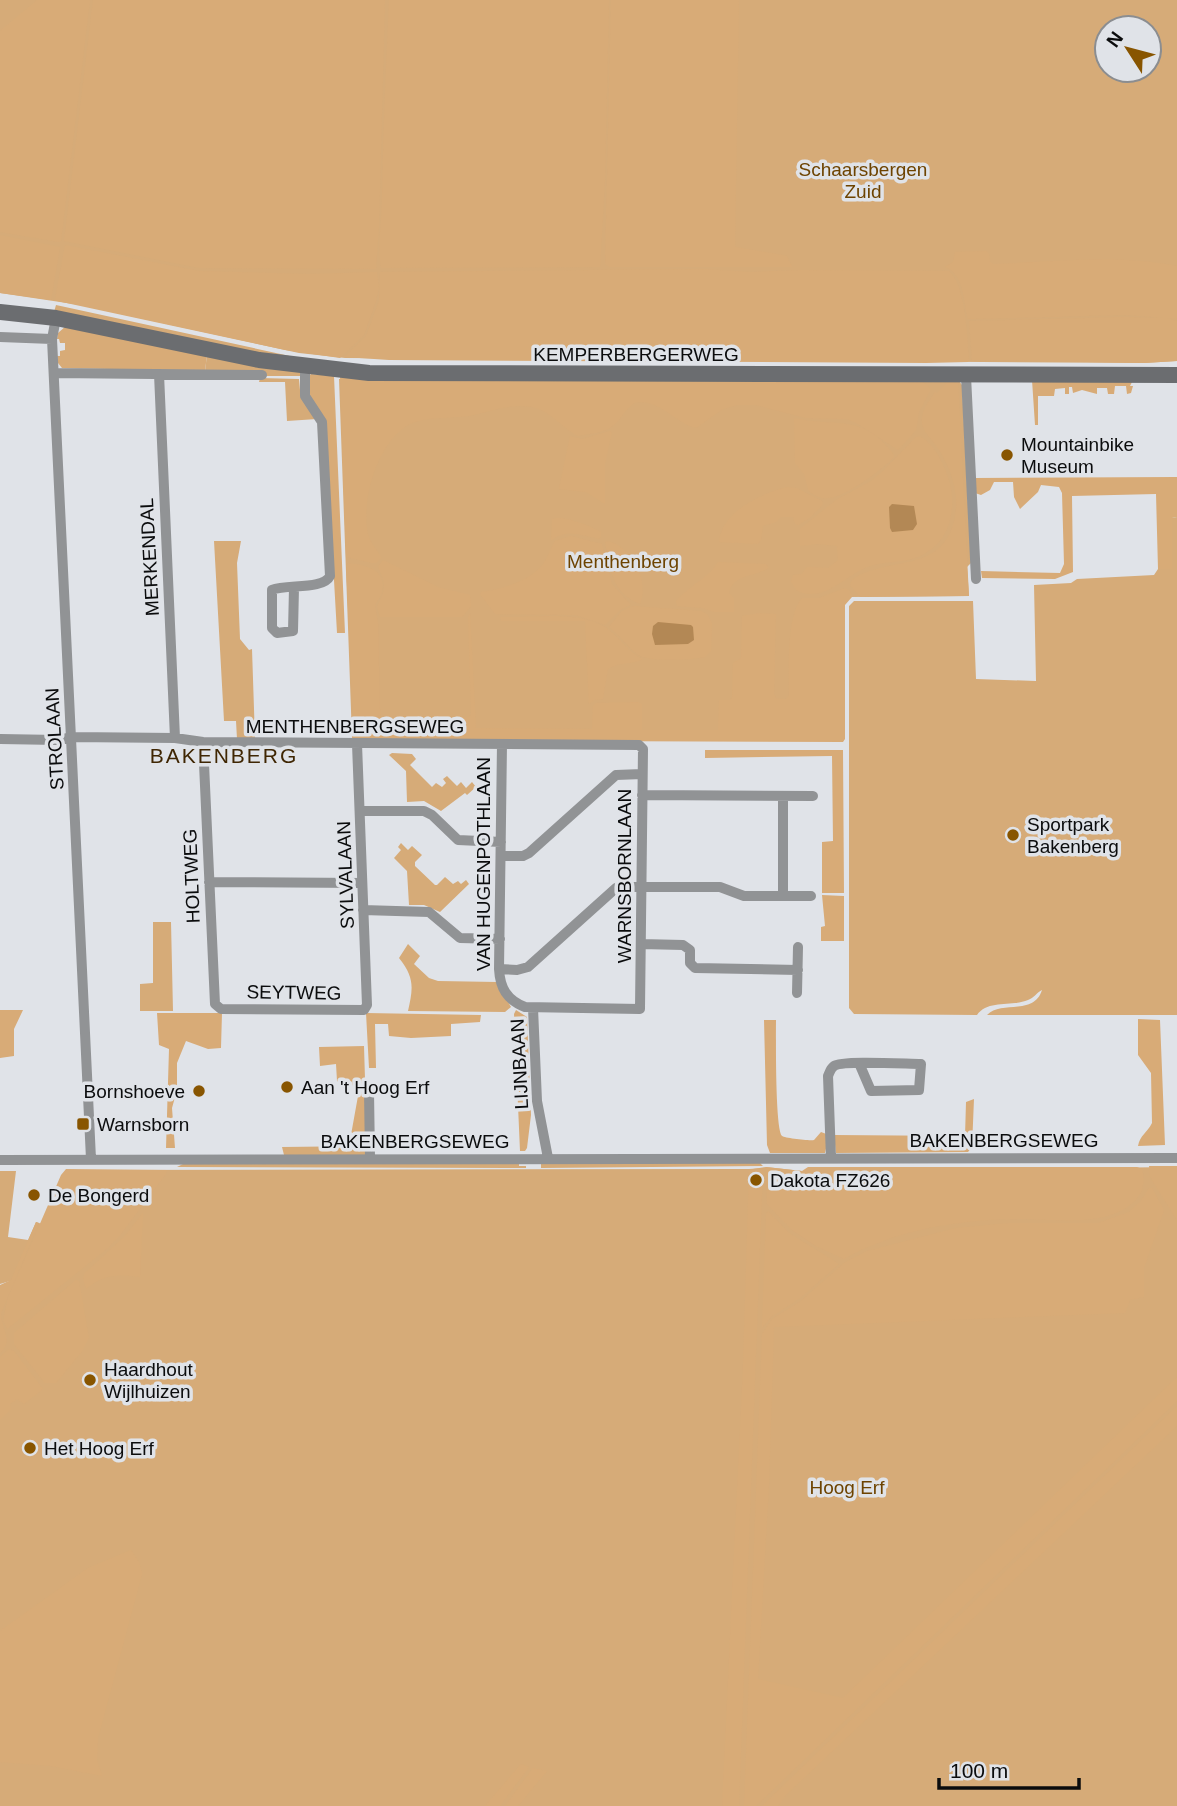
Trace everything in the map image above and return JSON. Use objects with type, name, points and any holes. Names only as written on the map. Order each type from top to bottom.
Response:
[{"type":"main road","name":"KEMPERBERGERWEG","points":[[0,306],[17,307],[48,317],[259,360],[369,373],[1177,375]]},
{"type":"main road","name":"KEMPERBERGERWEG","points":[[0,312],[48,317]]},
{"type":"street","name":"STROLAAN","points":[[48,317],[54,373],[91,1159]]},
{"type":"street","points":[[0,337],[52,339]]},
{"type":"street","points":[[294,587],[322,584],[328,581],[330,576],[322,422],[305,396],[305,367]]},
{"type":"street","points":[[54,373],[262,375]]},
{"type":"street","name":"MERKENDAL","points":[[159,374],[175,738]]},
{"type":"street","points":[[966,376],[976,579]]},
{"type":"street","name":"MENTHENBERGSEWEG","points":[[0,739],[58,740],[71,737],[175,738],[203,742],[639,745]]},
{"type":"street","name":"HOLTWEG","points":[[203,742],[214,1001],[218,1007]]},
{"type":"street","name":"SYLVALAAN","points":[[357,744],[367,1005]]},
{"type":"street","name":"VAN HUGENPOTHLAAN","points":[[502,744],[499,969],[501,986],[507,994],[521,1006],[533,1008]]},
{"type":"street","name":"WARNSBORNLAAN","points":[[533,1008],[640,1009],[643,749],[639,745]]},
{"type":"street","points":[[501,856],[523,856],[529,853],[616,775],[642,774]]},
{"type":"street","points":[[642,795],[813,796]]},
{"type":"street","points":[[783,796],[783,896]]},
{"type":"street","points":[[360,811],[424,811],[432,815],[458,840],[500,842]]},
{"type":"street","points":[[209,881],[362,883]]},
{"type":"street","points":[[499,969],[517,970],[528,967],[616,888],[720,887],[744,896],[811,896]]},
{"type":"street","points":[[363,910],[429,912],[460,938],[500,939]]},
{"type":"street","points":[[641,944],[688,947],[690,963],[695,968],[798,970]]},
{"type":"street","points":[[797,993],[798,947]]},
{"type":"street","name":"SEYTWEG","points":[[218,1007],[364,1010],[367,1005]]},
{"type":"street","name":"LIJNBAAN","points":[[533,1008],[537,1101],[548,1158]]},
{"type":"street","points":[[831,1158],[828,1076],[832,1068],[838,1064],[859,1063],[921,1065],[919,1090],[871,1091],[859,1063]]},
{"type":"street","points":[[369,1091],[370,1159]]},
{"type":"street","name":"BAKENBERGSEWEG","points":[[0,1160],[1177,1158]]},
{"type":"green space","name":"Schaarsbergen Zuid","points":[[0,0],[1177,0],[1177,361],[1144,363],[345,358],[299,353],[80,305],[0,293]]},
{"type":"green space","points":[[37,0],[90,0],[59,242],[0,232],[0,31]]},
{"type":"green space","points":[[93,0],[385,0],[376,269],[199,268],[64,241]]},
{"type":"green space","points":[[389,0],[609,0],[600,267],[381,268]]},
{"type":"green space","points":[[611,0],[739,0],[735,245],[787,256],[792,267],[610,267],[605,264]]},
{"type":"green space","points":[[0,235],[60,247],[51,300],[0,293]]},
{"type":"green space","points":[[65,245],[199,271],[309,274],[377,272],[379,287],[364,335],[340,358],[285,350],[57,301],[55,299]]},
{"type":"green space","points":[[986,251],[990,262],[994,264],[1132,260],[1177,266],[1177,319],[1127,315],[968,319],[960,282],[952,271],[945,267],[953,262],[955,252]]},
{"type":"green space","points":[[704,269],[750,272],[949,271],[955,278],[962,300],[969,360],[926,363],[389,360],[344,357],[366,336],[379,301],[380,272]]},
{"type":"green space","points":[[56,305],[299,358],[303,362],[54,312]]},
{"type":"green space","points":[[1166,318],[1177,321],[1177,361],[1144,363],[972,360],[969,321]]},
{"type":"green space","points":[[66,326],[207,355],[205,371],[62,368],[57,356],[60,356],[60,351],[65,350],[65,343],[60,343],[57,339],[58,333]]},
{"type":"green space","points":[[207,355],[300,372],[300,376],[205,371]]},
{"type":"green space","points":[[311,374],[334,376],[345,633],[337,633],[325,422],[310,401]]},
{"type":"green space","points":[[340,376],[922,381],[931,389],[919,412],[916,430],[898,450],[846,419],[806,418],[755,405],[737,405],[723,409],[696,428],[655,405],[641,402],[628,408],[611,428],[578,436],[545,412],[524,406],[415,422],[402,429],[391,440],[375,470],[366,520],[369,537],[381,558],[372,563],[346,557]]},
{"type":"green space","points":[[260,378],[299,379],[300,390],[317,419],[287,421],[285,382],[259,382]]},
{"type":"green space","name":"Menthenberg","points":[[339,379],[959,381],[962,385],[971,563],[967,567],[969,596],[851,597],[844,605],[845,738],[352,738]]},
{"type":"green space","points":[[1032,380],[1132,382],[1130,386],[1133,386],[1131,393],[1127,394],[1126,386],[1115,386],[1114,394],[1108,394],[1107,388],[1097,388],[1097,394],[1082,390],[1073,393],[1072,387],[1069,387],[1069,394],[1065,394],[1065,388],[1055,389],[1054,396],[1038,396],[1038,425],[1035,425]]},
{"type":"green space","points":[[958,381],[969,596],[860,597],[850,585],[852,580],[881,568],[925,557],[947,538],[956,511],[953,481],[946,462],[922,425],[922,417],[935,392],[948,382]]},
{"type":"green space","points":[[794,418],[859,427],[882,441],[894,457],[853,488],[835,497],[822,498],[808,490],[804,474],[795,463]]},
{"type":"green space","points":[[612,432],[605,463],[605,504],[586,492],[559,489],[570,436],[582,439]]},
{"type":"green space","points":[[920,436],[938,455],[949,480],[951,517],[942,538],[924,554],[912,559],[871,566],[823,592],[814,594],[796,590],[791,581],[793,575],[802,574],[807,567],[828,568],[838,560],[837,546],[800,546],[800,529],[836,500],[871,481]]},
{"type":"green space","points":[[1177,477],[1177,517],[1172,518],[1172,569],[1158,569],[1156,494],[1072,496],[1073,572],[1055,579],[982,578],[981,571],[1060,573],[1064,564],[1062,493],[1059,487],[1041,485],[1038,492],[1020,509],[1014,497],[1013,482],[994,482],[990,490],[981,495],[975,493],[974,478]]},
{"type":"green space","points":[[787,487],[796,488],[823,504],[811,517],[798,525],[793,517],[781,517],[776,522],[763,526],[758,544],[719,542],[727,521],[735,513],[755,499]]},
{"type":"green space","name":"Sportpark Bakenberg","points":[[1177,517],[1177,1015],[987,1015],[1000,1008],[1032,1003],[1042,990],[1028,1000],[987,1007],[977,1015],[854,1014],[849,1008],[849,606],[854,601],[973,601],[976,679],[1036,681],[1034,585],[1071,583],[1077,579],[1154,575],[1158,569],[1172,569],[1172,518]]},
{"type":"green space","points":[[552,519],[591,527],[601,532],[601,537],[598,539],[568,534],[551,541]]},
{"type":"green space","points":[[571,536],[602,544],[612,584],[631,605],[620,610],[605,625],[575,615],[495,614],[481,592],[499,589],[525,579],[540,568],[555,541]]},
{"type":"green space","points":[[214,541],[241,541],[237,563],[240,639],[249,650],[252,649],[255,739],[237,739],[236,721],[224,721]]},
{"type":"green space","points":[[605,542],[625,550],[637,566],[642,585],[640,604],[618,587],[609,562]]},
{"type":"green space","points":[[383,560],[438,587],[470,595],[471,606],[462,617],[380,617],[377,606],[384,586],[378,567]]},
{"type":"green space","points":[[718,562],[766,564],[769,568],[739,579],[731,587],[729,593],[734,598],[734,612],[677,606],[676,601]]},
{"type":"green space","points":[[348,563],[374,570],[382,580],[381,595],[375,606],[382,723],[469,717],[470,613],[476,728],[592,729],[593,706],[596,703],[638,702],[642,704],[642,730],[718,730],[719,700],[730,700],[732,697],[733,663],[741,658],[742,616],[776,614],[774,693],[776,698],[786,699],[789,696],[791,631],[797,606],[802,598],[819,598],[845,588],[850,591],[852,597],[845,605],[845,739],[843,742],[354,740],[346,566]]},
{"type":"green space","points":[[633,606],[701,611],[708,615],[712,623],[711,651],[705,657],[681,660],[652,659],[638,655],[609,627],[621,612]]},
{"type":"green space","points":[[500,617],[581,618],[605,627],[643,659],[608,669],[603,699],[589,704],[585,621],[501,621]]},
{"type":"green space","points":[[705,750],[843,750],[844,893],[822,893],[822,842],[833,841],[832,756],[705,758]]},
{"type":"green space","points":[[412,754],[416,759],[410,765],[432,787],[436,783],[442,787],[446,783],[443,779],[447,776],[457,786],[461,782],[466,788],[472,782],[476,787],[441,811],[424,801],[407,802],[406,771],[389,755]]},
{"type":"green space","points":[[401,843],[408,850],[412,846],[422,855],[415,862],[415,866],[435,885],[445,877],[453,884],[458,881],[461,884],[466,880],[469,884],[440,912],[424,905],[409,905],[407,871],[394,858],[401,850],[398,847]]},
{"type":"green space","points":[[822,895],[844,896],[844,941],[821,941],[821,927],[825,926]]},
{"type":"green space","points":[[153,922],[171,922],[173,1011],[140,1011],[140,984],[153,983]]},
{"type":"green space","points":[[408,944],[420,956],[414,964],[429,978],[438,981],[497,982],[511,1007],[505,1012],[408,1011],[411,996],[410,977],[399,958]]},
{"type":"green space","points":[[0,1010],[23,1010],[14,1029],[14,1056],[0,1058]]},
{"type":"green space","points":[[516,1010],[527,1017],[531,1115],[525,1151],[520,1151],[514,1014]]},
{"type":"green space","points":[[157,1013],[222,1013],[221,1048],[208,1049],[186,1041],[177,1063],[177,1090],[172,1108],[175,1148],[166,1148],[169,1049],[159,1045]]},
{"type":"green space","points":[[366,1013],[481,1015],[480,1022],[451,1024],[451,1036],[389,1036],[388,1024],[375,1024],[376,1068],[369,1068]]},
{"type":"green space","points":[[1138,1019],[1160,1020],[1165,1145],[1138,1146],[1152,1123],[1151,1073],[1138,1055]]},
{"type":"green space","points":[[764,1020],[776,1020],[777,1100],[782,1136],[814,1140],[821,1132],[829,1135],[825,1153],[770,1153],[767,1145]]},
{"type":"green space","points":[[364,1046],[367,1146],[349,1146],[358,1096],[355,1085],[344,1086],[337,1081],[336,1064],[320,1066],[319,1047]]},
{"type":"green space","points":[[974,1099],[972,1147],[968,1152],[836,1153],[834,1135],[965,1136],[966,1102]]},
{"type":"green space","points":[[367,1146],[366,1155],[284,1155],[282,1147]]},
{"type":"green space","points":[[185,1163],[519,1163],[519,1166],[526,1168],[177,1167]]},
{"type":"green space","points":[[541,1163],[760,1163],[763,1166],[541,1168]]},
{"type":"green space","points":[[1149,1166],[1177,1166],[1177,1220],[1150,1177]]},
{"type":"green space","name":"Hoog Erf","points":[[766,1167],[802,1171],[1177,1167],[1177,1806],[0,1806],[0,1307],[10,1281],[0,1284],[0,1171],[16,1171],[8,1237],[28,1240],[36,1222],[42,1224],[66,1170]]},
{"type":"green space","points":[[766,1167],[802,1171],[808,1167],[1137,1167],[1142,1169],[1144,1178],[1141,1192],[1132,1204],[1100,1218],[1020,1219],[952,1224],[884,1241],[844,1259],[816,1246],[792,1230],[767,1204]]},
{"type":"green space","points":[[763,1168],[739,1806],[722,1806],[743,1364],[749,1169]]},
{"type":"green space","points":[[66,1169],[167,1170],[109,1247],[7,1329],[3,1321],[7,1300]]},
{"type":"green space","points":[[1149,1188],[1152,1188],[1164,1210],[1144,1268],[1144,1297],[1130,1300],[1125,1313],[774,1327],[769,1485],[758,1679],[843,1698],[1177,1377],[1177,1401],[756,1806],[744,1806],[762,1334],[772,1319],[801,1301],[844,1263],[867,1251],[956,1228],[1008,1223],[1098,1223],[1129,1212],[1141,1201]]},
{"type":"green space","points":[[768,1211],[789,1233],[839,1264],[800,1298],[771,1317],[762,1328],[766,1214]]},
{"type":"green space","points":[[143,1213],[140,1277],[111,1276],[86,1289],[84,1274],[125,1236]]},
{"type":"green space","points":[[36,1222],[39,1223],[1,1313],[6,1344],[0,1353],[0,1285],[11,1280]]},
{"type":"green space","points":[[76,1280],[79,1281],[89,1338],[83,1350],[56,1383],[45,1383],[14,1344],[14,1333]]},
{"type":"green space","points":[[9,1349],[14,1351],[43,1389],[24,1404],[17,1399],[10,1404],[11,1409],[0,1420],[0,1357]]},
{"type":"green space","points":[[1177,1406],[1177,1426],[786,1795],[778,1806],[762,1806]]},
{"type":"green space","points":[[131,1550],[139,1562],[142,1574],[98,1738],[97,1760],[102,1776],[51,1766],[0,1762],[0,1631],[88,1568]]},
{"type":"green space","points":[[521,1764],[529,1767],[500,1806],[485,1806]]},
{"type":"green space","points":[[533,1768],[547,1771],[518,1806],[505,1806]]},
{"type":"shaded area","points":[[892,504],[914,506],[917,524],[913,530],[892,532],[889,507]]},
{"type":"shaded area","points":[[658,622],[691,625],[694,640],[688,644],[655,645],[653,626]]},
{"type":"place","name":"Mountainbike Museum","points":[[1007,455]]},
{"type":"place","name":"Sportpark Bakenberg","points":[[1013,835]]},
{"type":"place","name":"Aan 't Hoog Erf","points":[[287,1087]]},
{"type":"place","name":"Bornshoeve","points":[[199,1091]]},
{"type":"place","name":"Warnsborn","points":[[83,1124]]},
{"type":"place","name":"Dakota FZ626","points":[[756,1180]]},
{"type":"place","name":"De Bongerd","points":[[34,1195]]},
{"type":"place","name":"Haardhout Wijlhuizen","points":[[90,1380]]},
{"type":"place","name":"Het Hoog Erf","points":[[30,1448]]},
{"type":"district","name":"BAKENBERG","points":[[224,756]]}]
